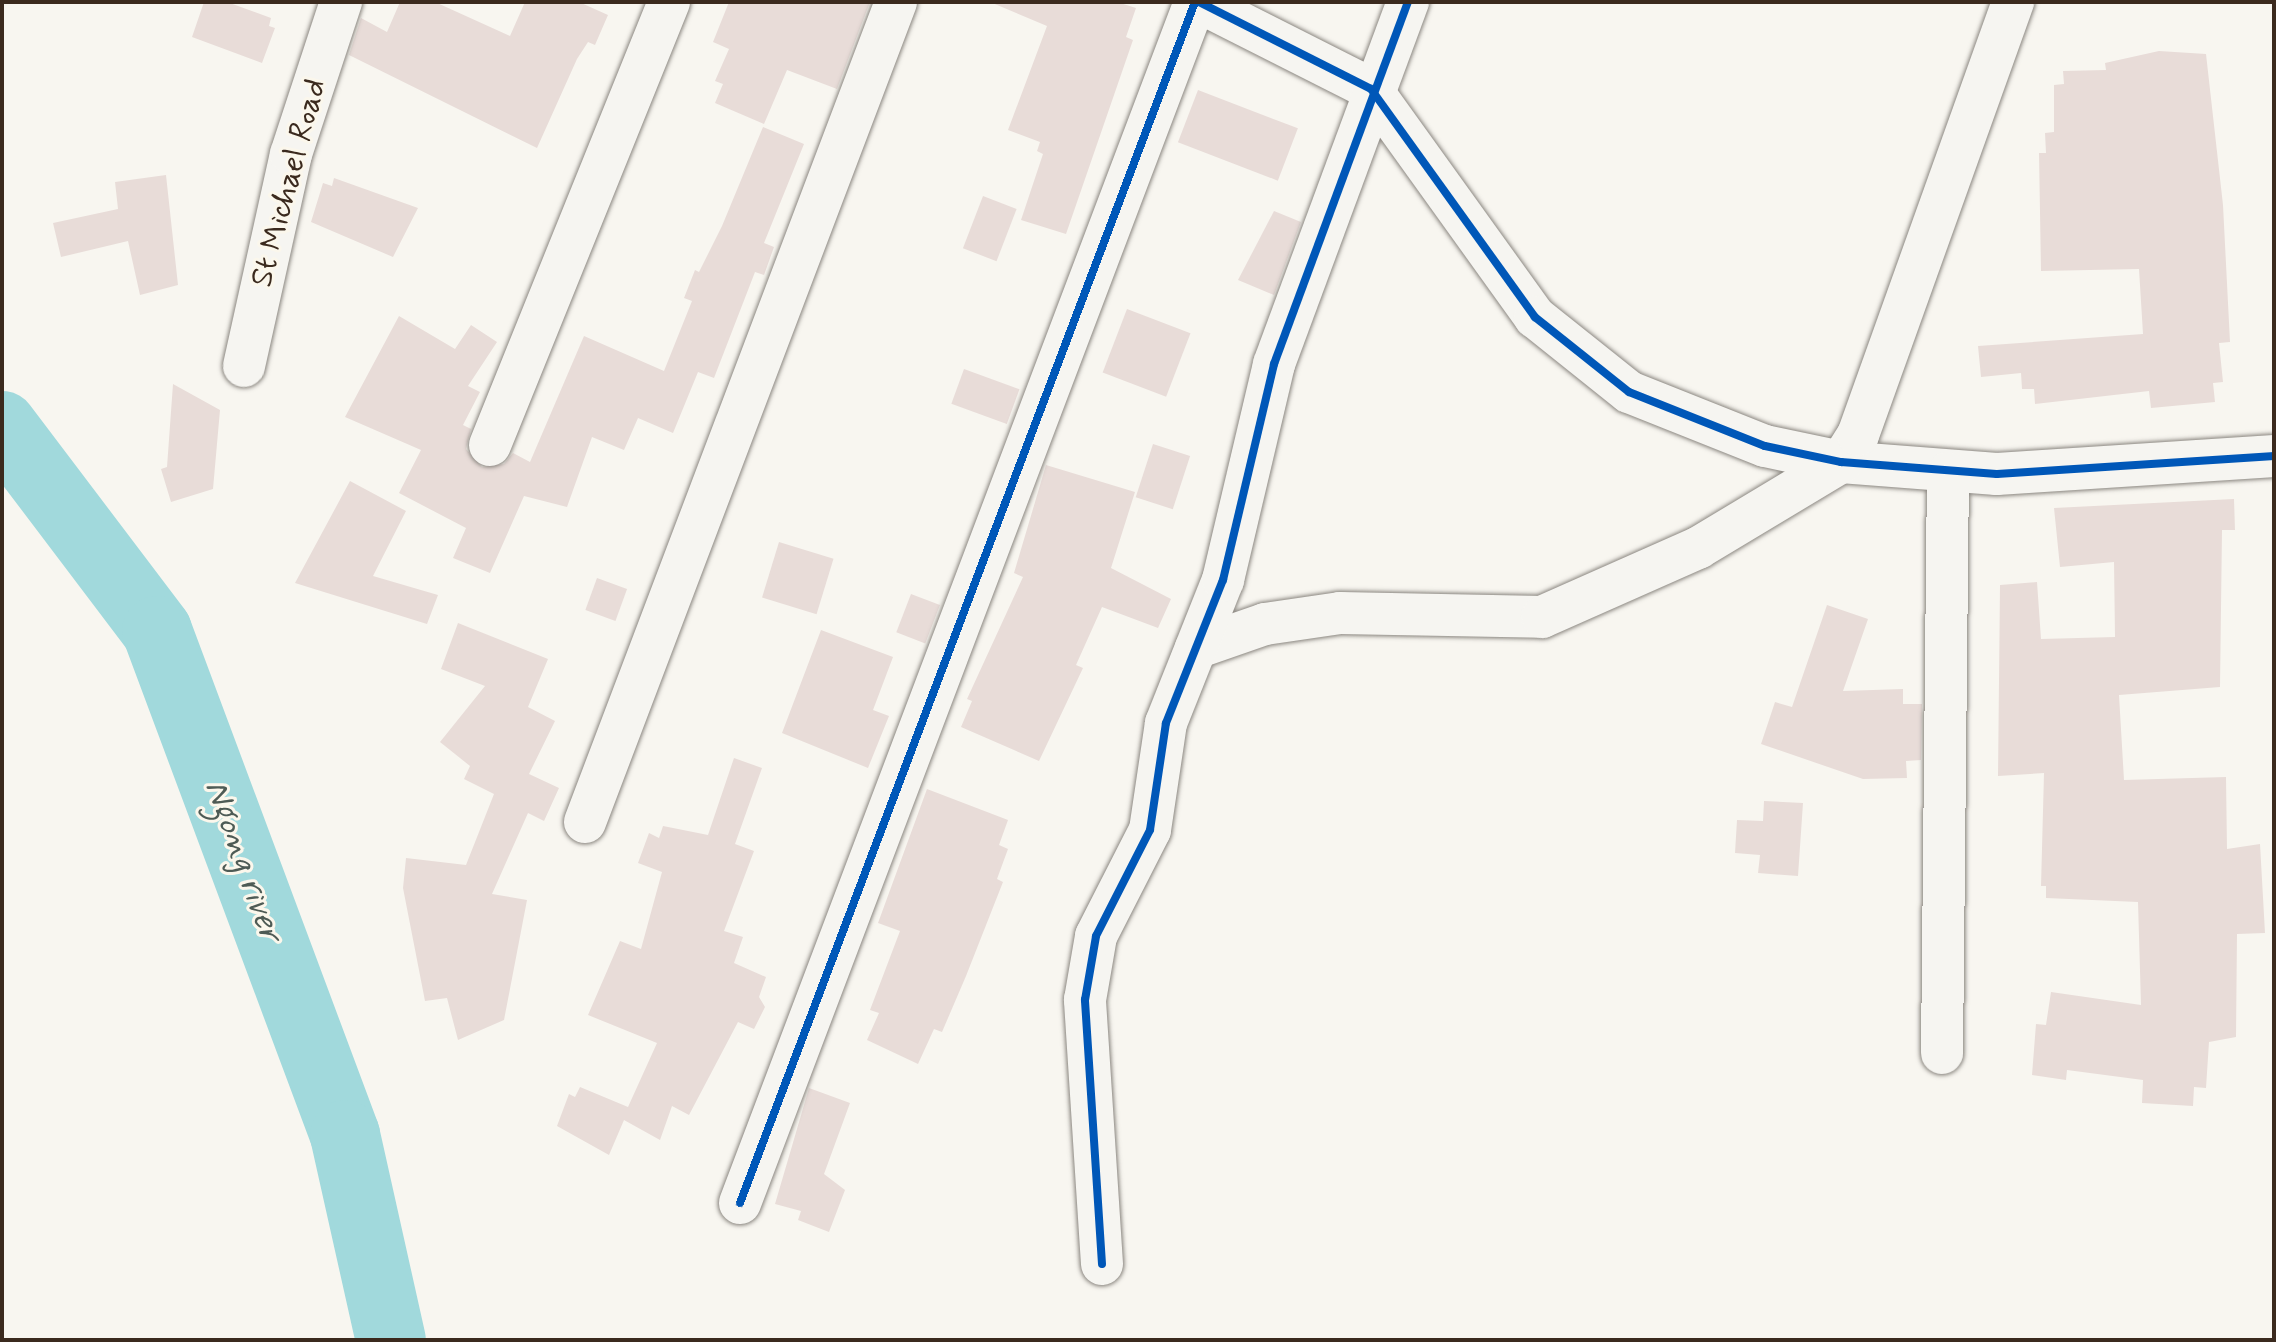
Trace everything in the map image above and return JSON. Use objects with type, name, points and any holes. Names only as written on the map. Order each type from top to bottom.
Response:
[{"type":"street","name":"St Michael Road","points":[[244,366],[291,154],[341,2]]},
{"type":"street","points":[[490,445],[669,2]]},
{"type":"street","points":[[585,822],[896,2]]},
{"type":"street","points":[[740,1203],[1197,2],[1371,89],[1535,317],[1629,392],[1765,446],[1841,462],[1948,473],[2274,456]]},
{"type":"street","points":[[1102,1264],[1085,1000],[1096,936],[1150,830],[1166,723],[1223,580],[1274,364],[1371,89],[1408,2]]},
{"type":"street","points":[[1196,648],[1265,624],[1340,613],[1542,617],[1698,548],[1841,462],[1858,435],[2013,2]]},
{"type":"street","points":[[1942,1053],[1948,473]]},
{"type":"building","points":[[204,2],[227,2],[271,18],[269,26],[275,28],[262,63],[192,37]]},
{"type":"building","points":[[400,2],[435,2],[510,36],[525,2],[579,2],[608,15],[595,45],[588,42],[577,59],[537,148],[349,55],[361,18],[387,32]]},
{"type":"building","points":[[729,2],[870,2],[837,89],[787,70],[764,124],[715,103],[723,84],[715,81],[729,49],[713,42]]},
{"type":"building","points":[[990,2],[1117,2],[1136,8],[1126,37],[1133,40],[1066,234],[1021,220],[1043,154],[1037,151],[1040,142],[1008,130],[1047,26]]},
{"type":"building","points":[[2159,51],[2206,54],[2223,205],[2230,342],[2219,343],[2223,382],[2213,383],[2215,402],[2151,408],[2149,391],[2035,404],[2034,389],[2022,389],[2021,373],[1981,377],[1978,346],[2143,334],[2139,269],[2041,271],[2039,153],[2046,153],[2045,133],[2054,132],[2054,85],[2064,84],[2063,71],[2106,70],[2105,63]]},
{"type":"building","points":[[1198,90],[1298,128],[1278,181],[1178,142]]},
{"type":"building","points":[[763,127],[804,144],[764,243],[774,247],[764,275],[755,272],[714,378],[698,372],[673,433],[638,418],[624,450],[592,437],[567,507],[524,496],[490,573],[453,558],[466,528],[399,493],[421,450],[345,417],[399,316],[455,349],[471,325],[497,342],[468,386],[480,392],[463,425],[471,429],[466,449],[482,467],[504,464],[513,453],[530,462],[584,336],[664,371],[692,301],[684,298],[695,270],[699,272],[722,226]]},
{"type":"building","points":[[166,175],[178,285],[140,295],[128,241],[61,257],[53,223],[118,209],[115,182]]},
{"type":"building","points":[[334,178],[418,208],[393,257],[311,222],[323,183],[332,186]]},
{"type":"building","points":[[983,196],[1017,209],[997,261],[963,248]]},
{"type":"building","points":[[1274,211],[1301,222],[1274,295],[1238,280]]},
{"type":"building","points":[[1127,309],[1190,333],[1166,397],[1103,372]]},
{"type":"building","points":[[964,369],[1019,389],[1007,424],[951,404]]},
{"type":"building","points":[[173,384],[220,410],[213,489],[171,502],[161,469],[167,467]]},
{"type":"building","points":[[1153,444],[1190,456],[1173,509],[1136,497]]},
{"type":"building","points":[[1046,465],[1135,492],[1111,568],[1171,599],[1158,628],[1102,607],[1076,665],[1083,668],[1039,761],[961,727],[972,701],[967,699],[1023,577],[1014,573]]},
{"type":"building","points":[[350,481],[406,511],[373,576],[438,595],[427,624],[295,583]]},
{"type":"building","points":[[2234,499],[2235,530],[2222,530],[2220,687],[2119,695],[2124,780],[2226,777],[2227,849],[2260,844],[2265,933],[2237,934],[2236,1037],[2209,1042],[2206,1088],[2194,1087],[2193,1106],[2142,1103],[2143,1080],[2067,1070],[2066,1080],[2032,1075],[2036,1024],[2046,1025],[2051,992],[2141,1005],[2138,902],[2046,898],[2046,886],[2041,886],[2044,773],[1998,776],[2000,585],[2037,582],[2041,639],[2115,637],[2114,562],[2060,567],[2054,508]]},
{"type":"building","points":[[779,542],[834,559],[817,614],[762,597]]},
{"type":"building","points":[[597,578],[627,589],[615,621],[585,610]]},
{"type":"building","points":[[911,594],[940,605],[925,643],[896,632]]},
{"type":"building","points":[[1827,605],[1868,619],[1843,691],[1903,689],[1903,704],[1922,704],[1921,760],[1906,761],[1907,778],[1863,779],[1761,744],[1775,702],[1792,707]]},
{"type":"building","points":[[458,623],[548,659],[528,707],[555,721],[529,774],[559,788],[544,821],[528,813],[492,894],[527,900],[504,1020],[458,1040],[447,998],[425,1001],[403,888],[406,858],[466,865],[494,794],[464,779],[470,766],[440,742],[485,686],[441,669]]},
{"type":"building","points":[[821,630],[893,657],[873,710],[889,716],[868,768],[782,733]]},
{"type":"building","points":[[734,758],[762,768],[735,844],[754,851],[724,931],[743,937],[734,963],[766,977],[759,997],[765,1007],[754,1029],[738,1022],[689,1115],[672,1106],[660,1140],[624,1120],[609,1155],[557,1126],[569,1094],[575,1097],[580,1087],[628,1107],[657,1043],[588,1015],[620,941],[641,949],[662,872],[638,863],[649,833],[659,838],[663,826],[708,835]]},
{"type":"building","points":[[927,789],[1008,820],[999,845],[1008,849],[997,879],[1003,882],[966,976],[942,1032],[934,1029],[918,1064],[867,1040],[879,1013],[870,1010],[900,931],[878,923]]},
{"type":"building","points":[[1764,801],[1803,803],[1798,876],[1758,873],[1760,855],[1735,853],[1737,820],[1763,821]]},
{"type":"building","points":[[809,1088],[850,1103],[824,1174],[845,1190],[829,1232],[798,1220],[801,1211],[775,1204]]},
{"type":"waterway","name":"Ngong river","points":[[2,426],[157,631],[345,1135],[391,1340]]},
{"type":"cycle path","points":[[740,1203],[1195,2]]},
{"type":"cycle path","points":[[1199,2],[1371,89],[1535,317],[1629,392],[1765,446],[1841,462],[1997,474],[2274,456]]},
{"type":"cycle path","points":[[1102,1264],[1085,1000],[1096,936],[1150,830],[1166,723],[1223,580],[1274,364],[1408,2]]}]
